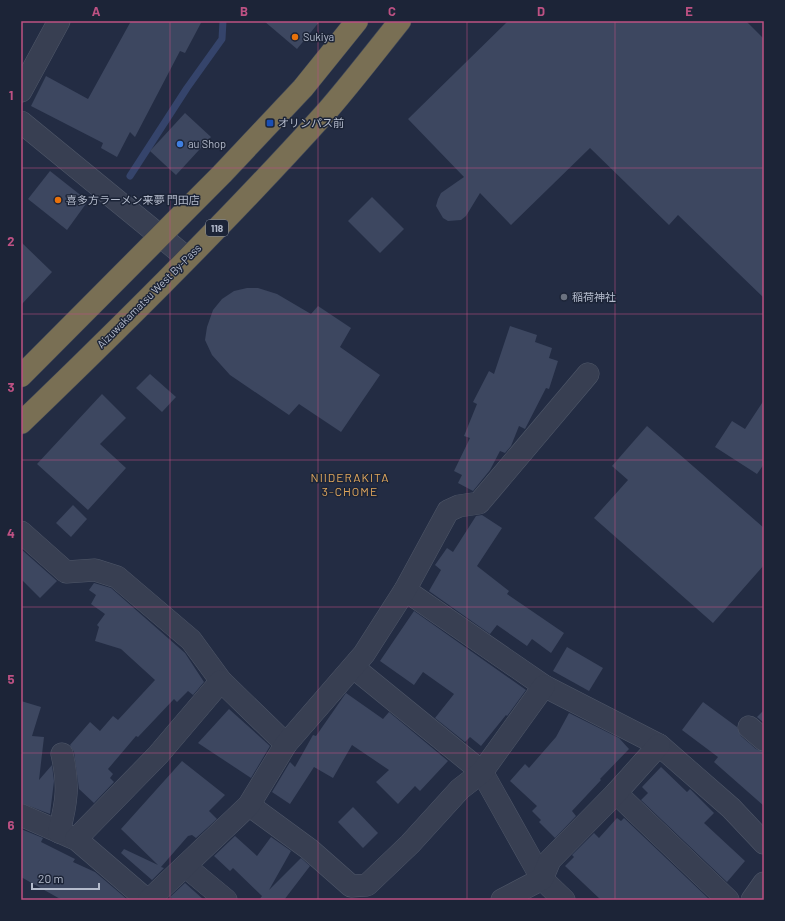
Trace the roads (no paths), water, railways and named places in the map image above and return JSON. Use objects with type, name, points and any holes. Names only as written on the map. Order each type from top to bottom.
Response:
[{"type":"highway","points":[[21,376],[160,237],[303,88],[357,21]]},
{"type":"highway","name":"Aizuwakamatsu West By-Pass","points":[[21,423],[247,197],[328,109],[400,21]]},
{"type":"street","points":[[21,91],[59,21]]},
{"type":"street","points":[[21,122],[187,258]]},
{"type":"street","points":[[21,815],[68,835],[148,900],[249,805],[286,744],[364,654],[405,590],[448,511],[459,506],[479,503],[588,374]]},
{"type":"street","points":[[21,532],[66,572],[95,570],[117,577],[191,640],[221,681],[286,744]]},
{"type":"street","points":[[405,590],[544,686],[659,744],[731,808],[764,843]]},
{"type":"street","points":[[353,668],[482,772],[542,879],[564,900]]},
{"type":"street","points":[[68,835],[158,755],[221,681]]},
{"type":"street","points":[[249,805],[309,849],[355,893],[367,885],[410,844],[460,789],[482,772],[544,686]]},
{"type":"street","points":[[502,900],[542,879],[550,860],[616,793],[659,744]]},
{"type":"street","points":[[62,754],[67,775],[68,835]]},
{"type":"street","points":[[616,793],[728,900]]},
{"type":"street","points":[[185,866],[226,900]]},
{"type":"street","points":[[752,900],[764,883]]},
{"type":"waterway","points":[[130,176],[187,88],[222,39],[223,21]]},
{"type":"place","name":"Sukiya","points":[[295,37]]},
{"type":"place","name":"オリンパス前","points":[[270,123]]},
{"type":"place","name":"au Shop","points":[[180,144]]},
{"type":"place","name":"喜多方ラーメン来夢 門田店","points":[[58,200]]},
{"type":"place","name":"稲荷神社","points":[[564,297]]},
{"type":"district","name":"NIIDERAKITA 3-CHOME","points":[[350,485]]}]
